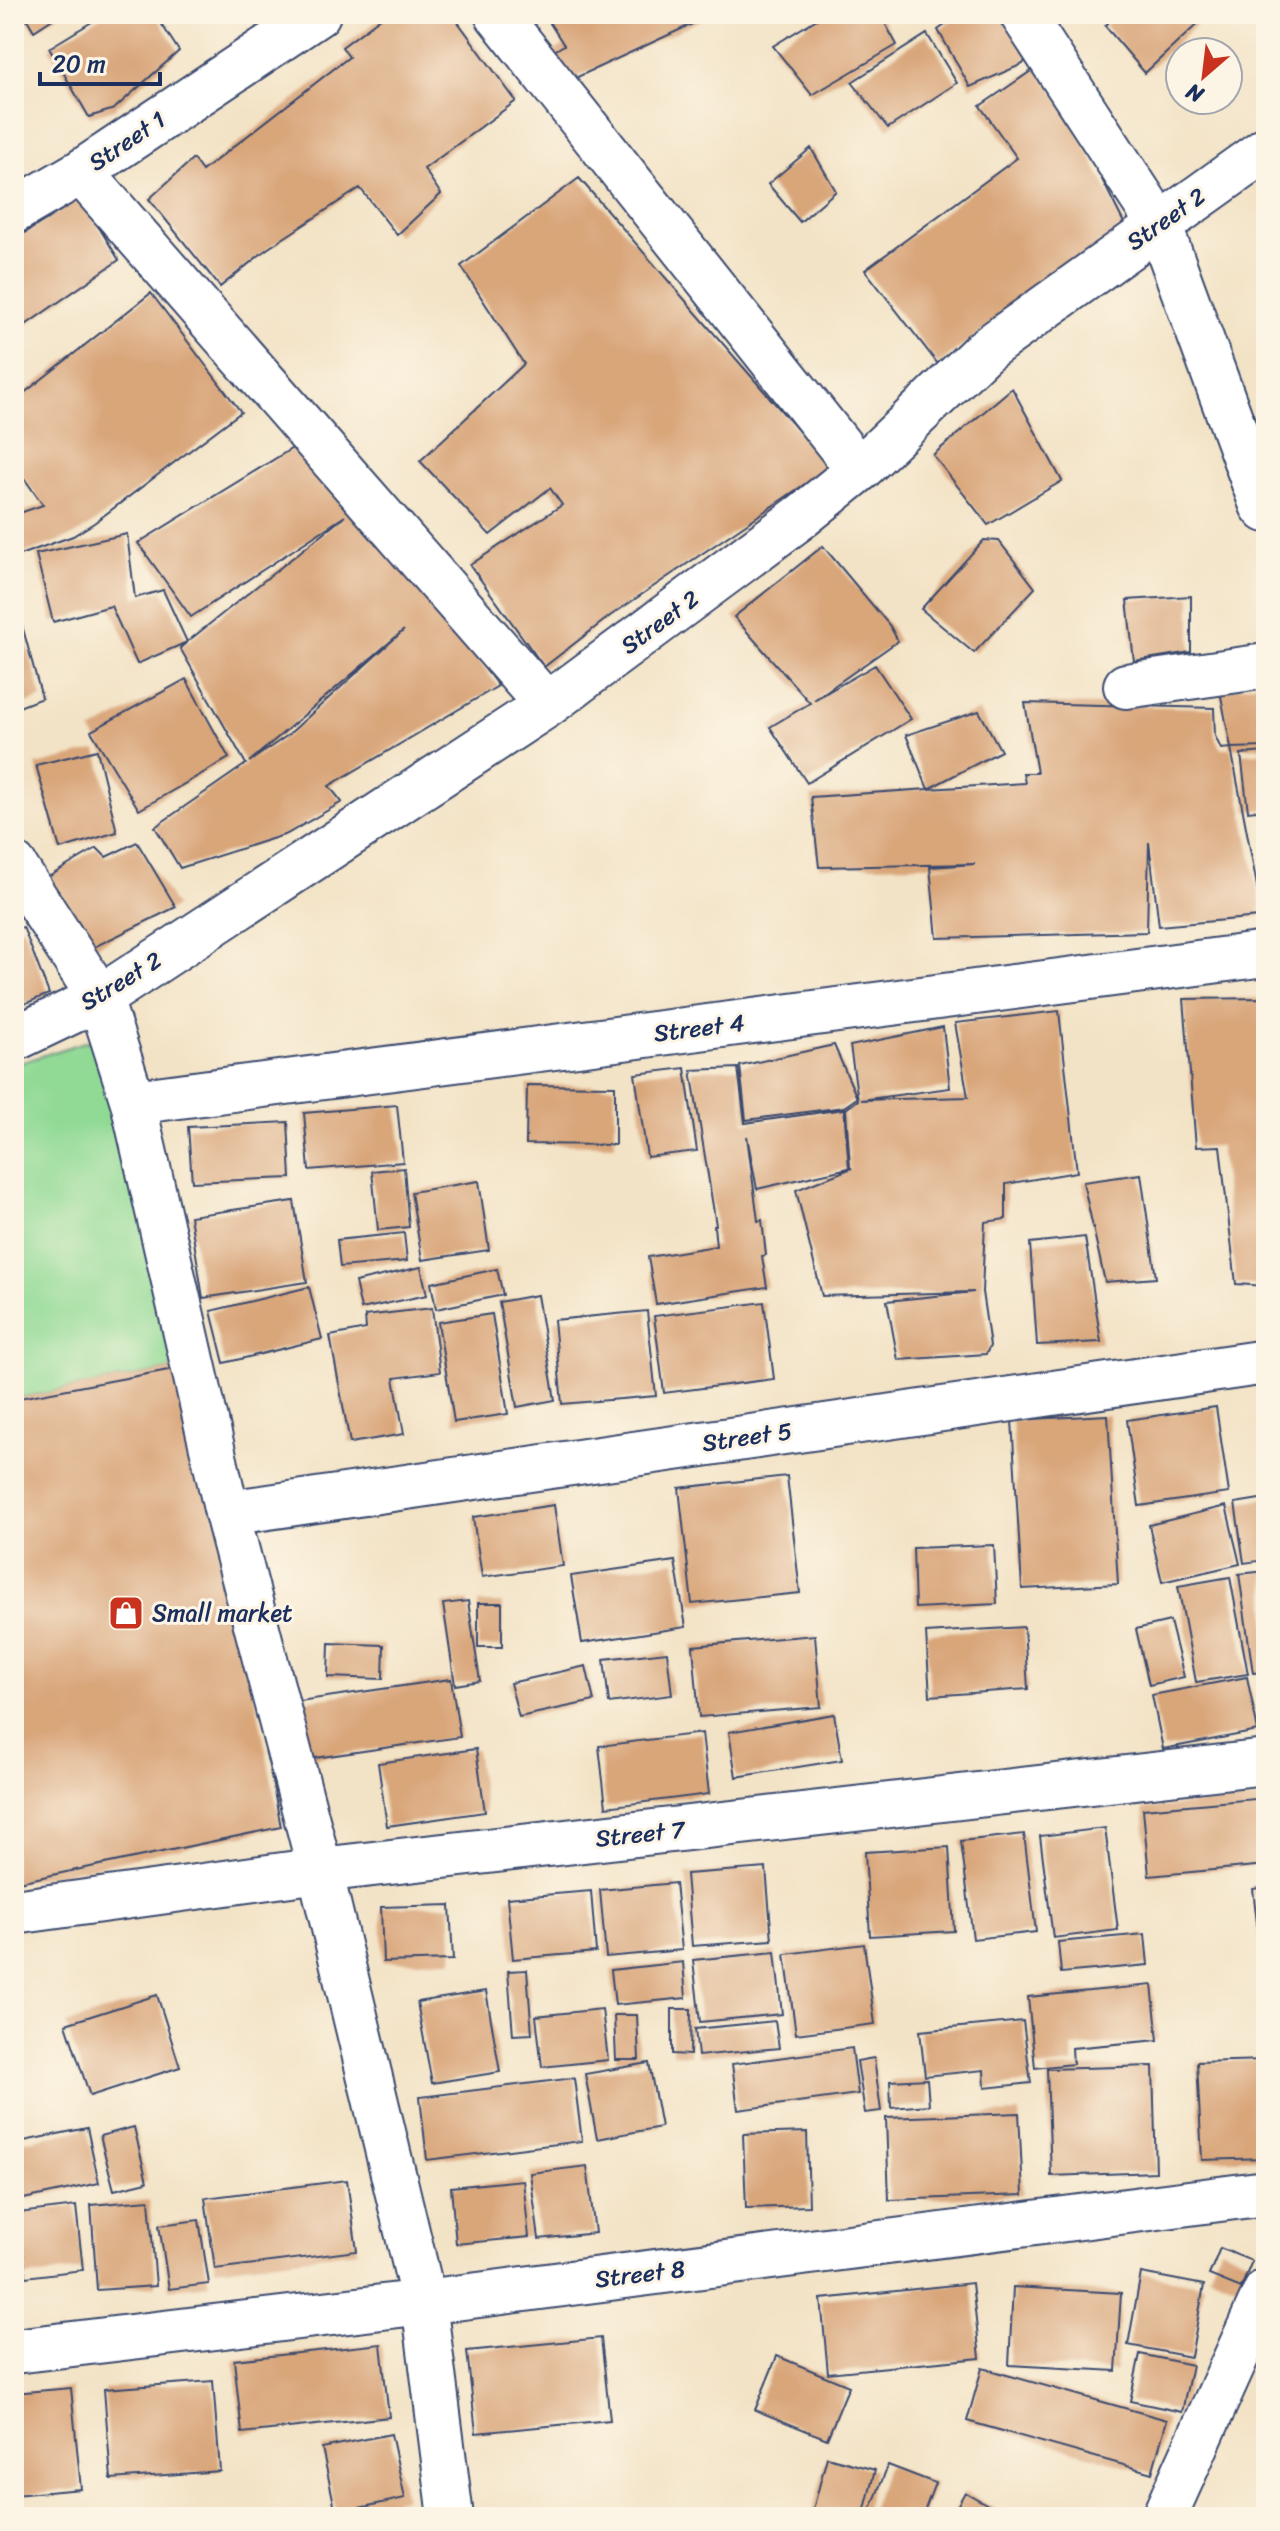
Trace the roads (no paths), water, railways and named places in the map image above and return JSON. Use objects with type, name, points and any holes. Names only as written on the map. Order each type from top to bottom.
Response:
[{"type":"street","name":"Street 1","points":[[14,211],[81,172],[318,14]]},
{"type":"street","points":[[497,14],[859,470]]},
{"type":"street","points":[[1022,14],[1159,224],[1266,510]]},
{"type":"street","name":"Street 2","points":[[14,1039],[100,998],[547,705],[802,516],[859,470],[984,351],[1266,149]]},
{"type":"street","points":[[81,172],[547,705]]},
{"type":"street","points":[[1126,686],[1266,666]]},
{"type":"street","points":[[14,865],[100,998],[133,1102],[227,1513],[320,1870],[424,2302],[451,2517]]},
{"type":"street","name":"Street 4","points":[[133,1102],[1266,954]]},
{"type":"street","name":"Street 5","points":[[227,1513],[1266,1362]]},
{"type":"street","name":"Street 7","points":[[14,1912],[320,1870],[1266,1762]]},
{"type":"street","name":"Street 8","points":[[14,2351],[424,2302],[1266,2193]]},
{"type":"street","points":[[1164,2517],[1266,2291]]},
{"type":"place","name":"Small market","points":[[126,1613]]}]
